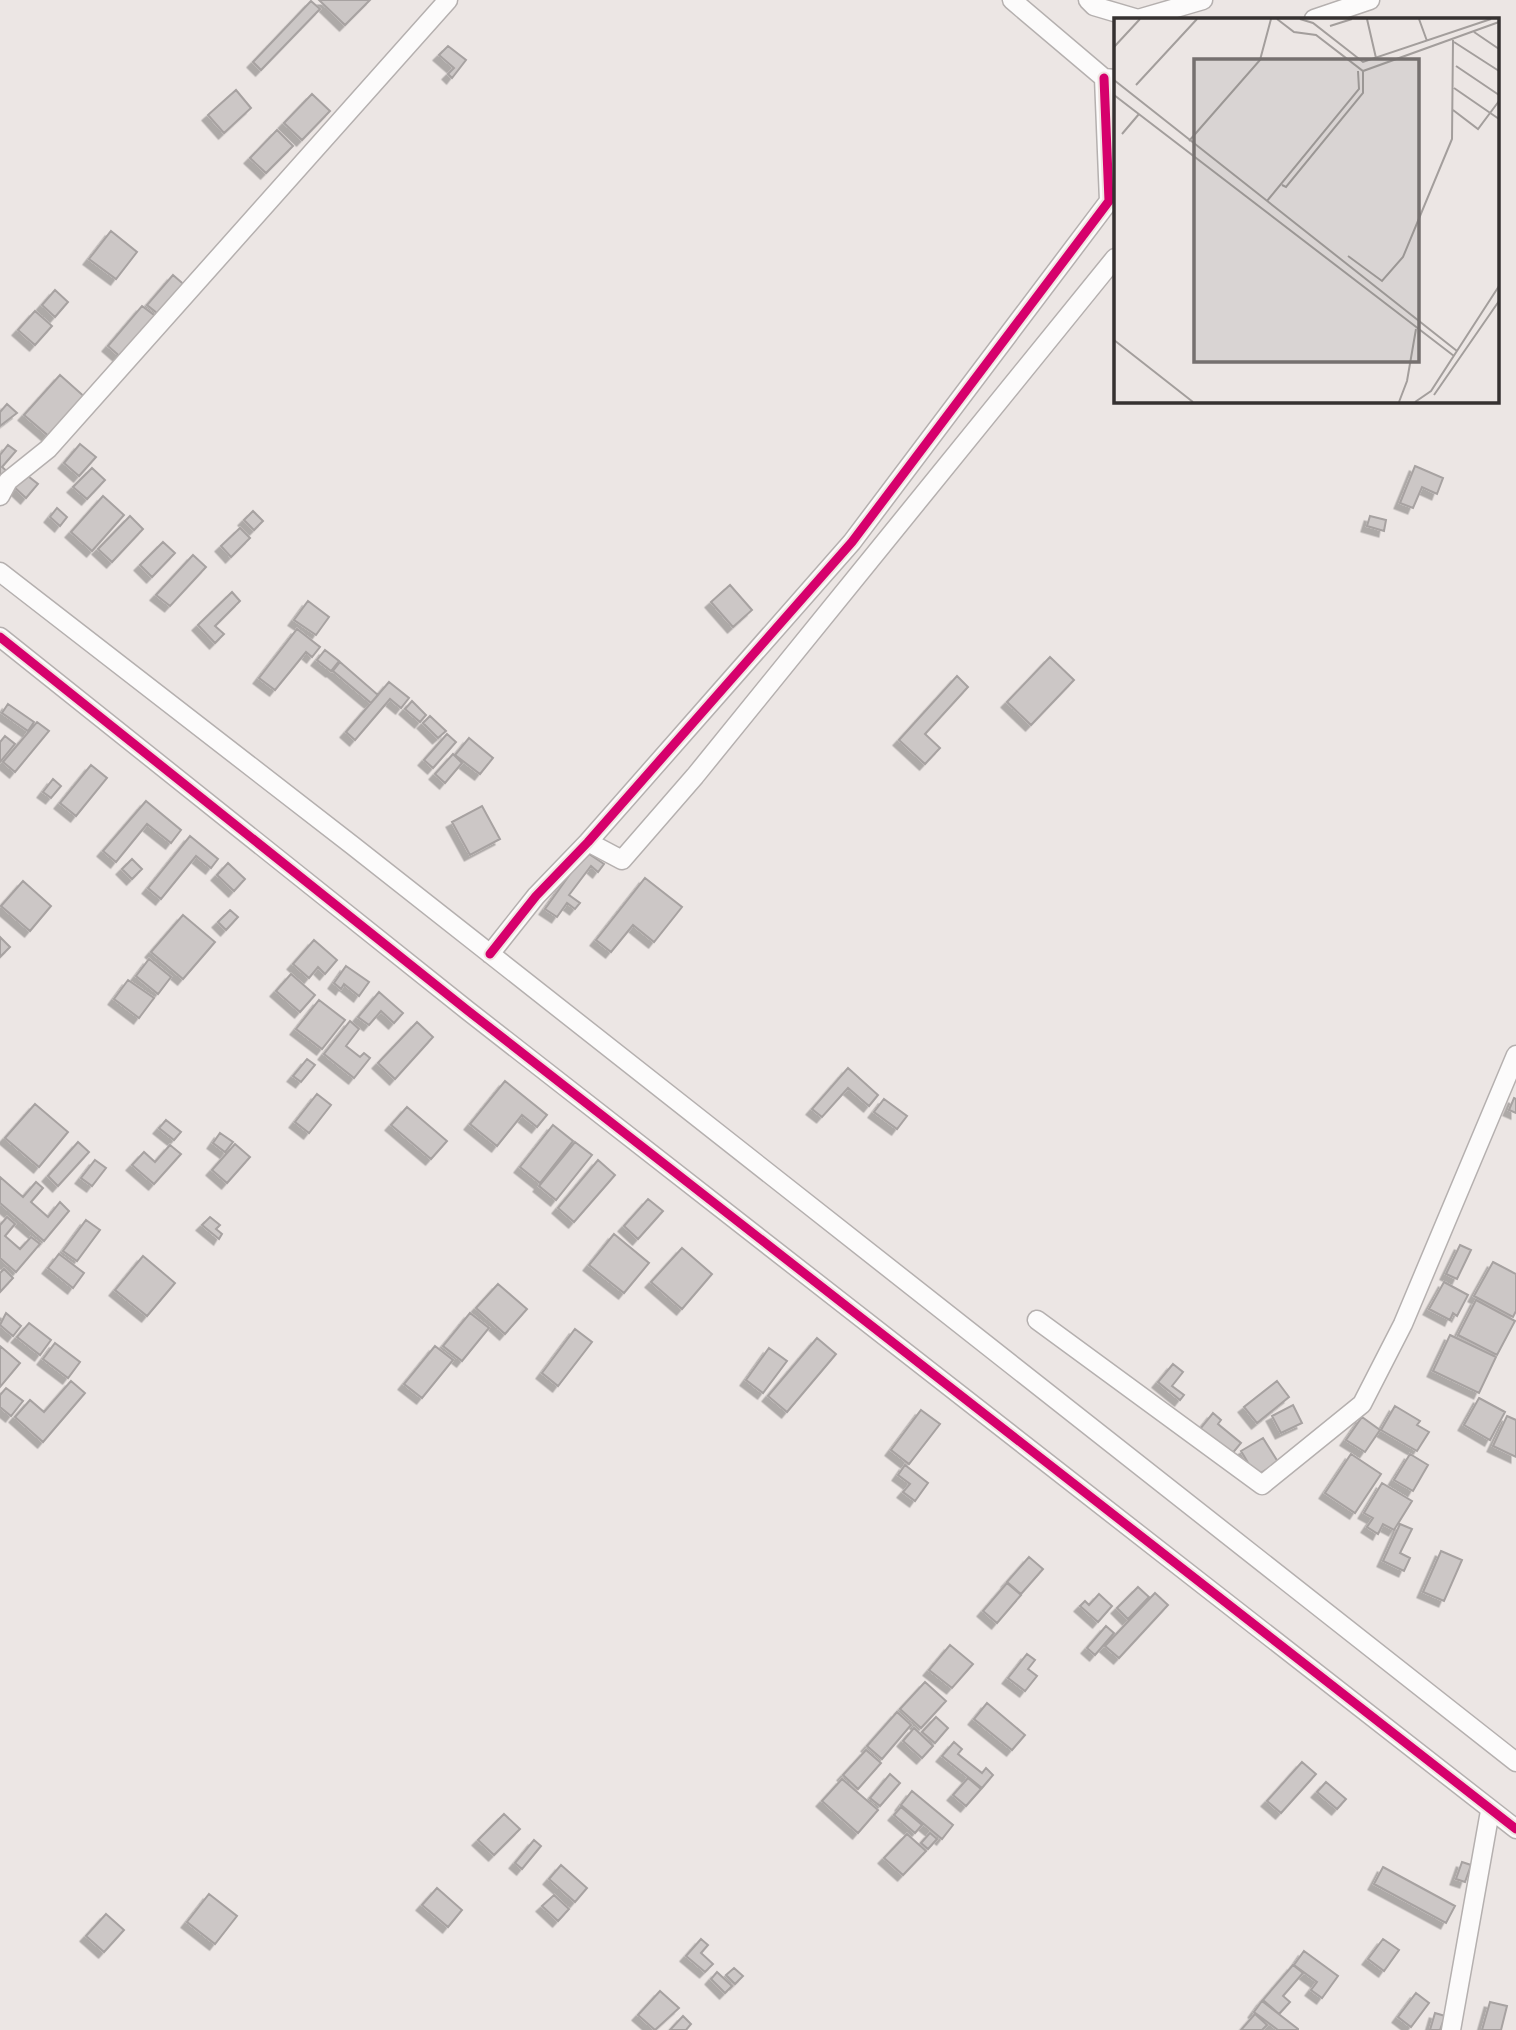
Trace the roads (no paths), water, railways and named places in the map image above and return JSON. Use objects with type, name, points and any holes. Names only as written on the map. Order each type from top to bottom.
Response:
[{"type":"street","points":[[0,496],[8,481],[48,449],[448,0]]},
{"type":"street","points":[[490,954],[536,896],[589,842],[852,542],[1109,201],[1110,79],[1012,0]]},
{"type":"street","points":[[1088,0],[1094,6],[1135,18]]},
{"type":"street","points":[[1141,18],[1203,0]]},
{"type":"street","points":[[1317,18],[1370,0]]},
{"type":"street","points":[[589,842],[622,860],[695,776],[1114,259]]},
{"type":"street","points":[[0,572],[1516,1762]]},
{"type":"street","points":[[0,637],[467,1010],[1516,1829]]},
{"type":"street","points":[[1037,1320],[1262,1485],[1362,1404],[1403,1324],[1516,1055]]},
{"type":"street","points":[[1451,2030],[1490,1811]]}]
